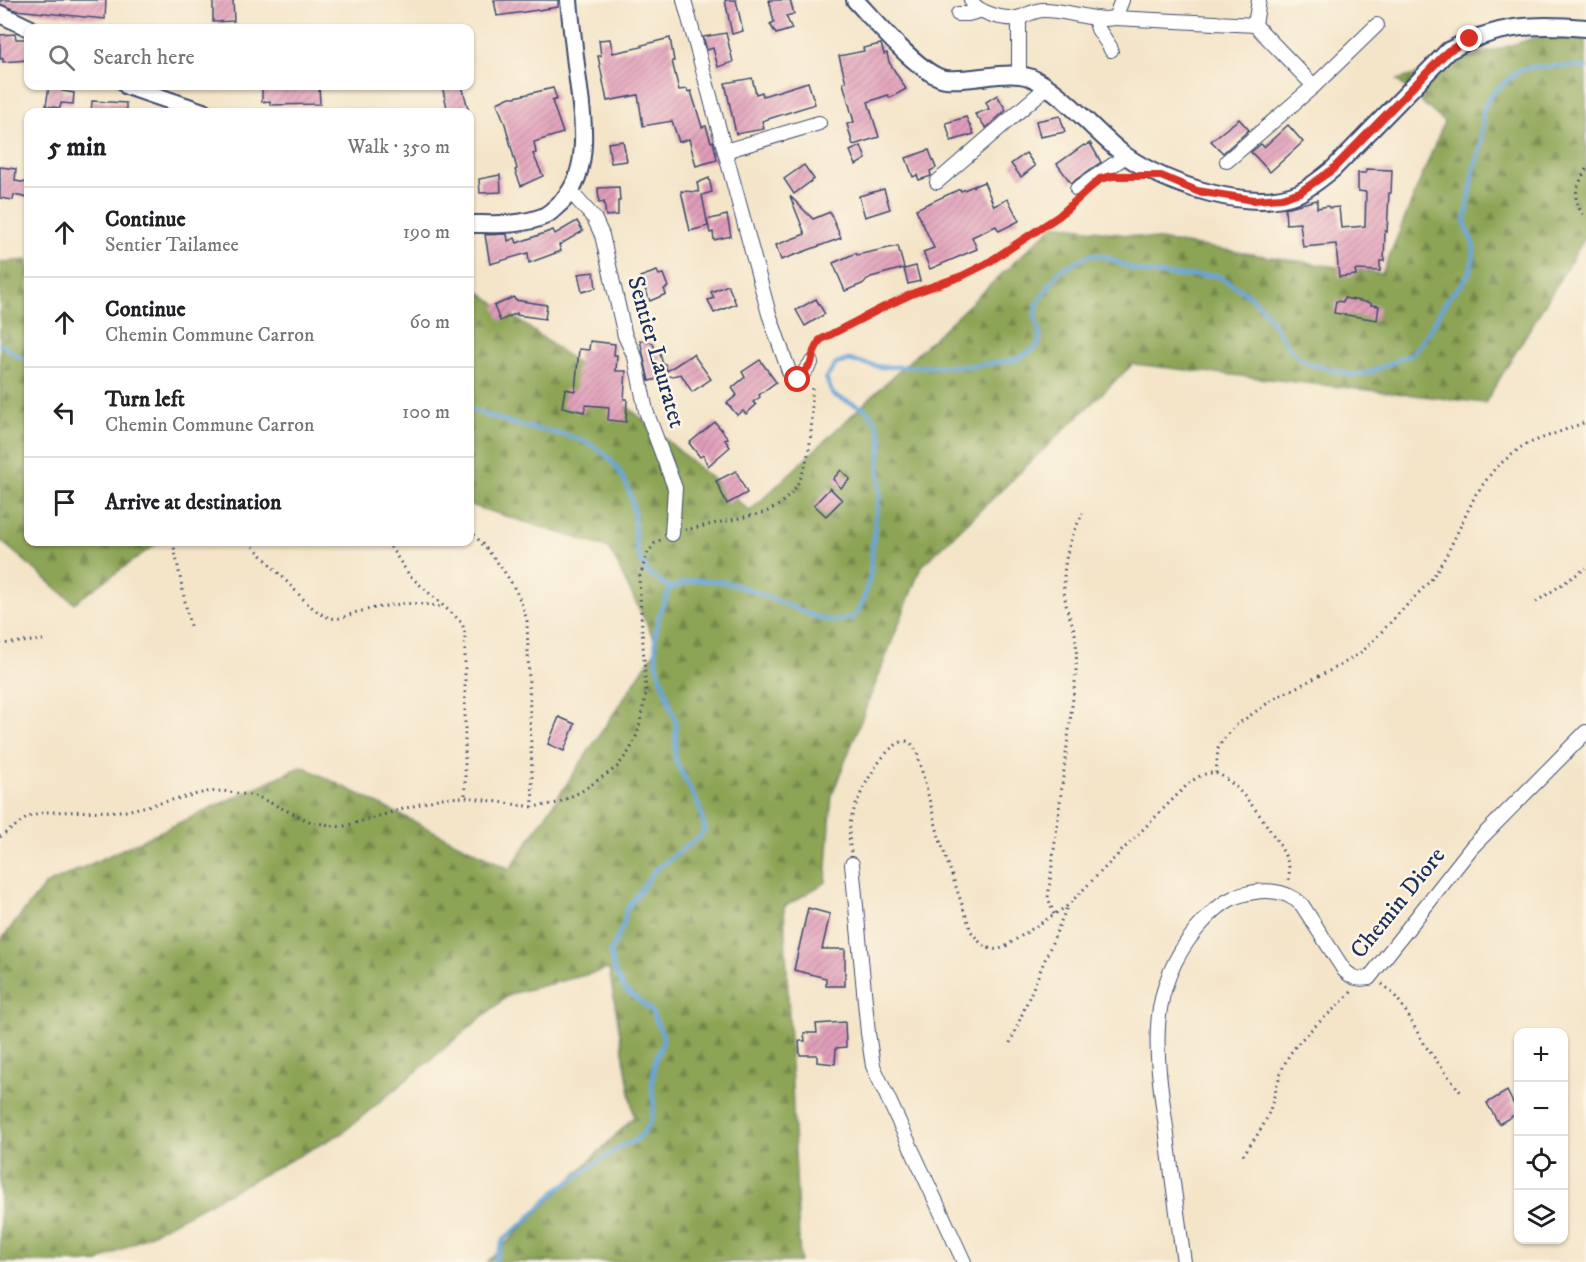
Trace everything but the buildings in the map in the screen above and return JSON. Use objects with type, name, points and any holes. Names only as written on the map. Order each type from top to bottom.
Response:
[{"type":"street","points":[[474,224],[514,225],[544,217],[561,203],[570,191],[579,169],[583,149],[583,124],[569,0]]},
{"type":"street","points":[[684,0],[768,314],[792,380],[798,380],[811,363]]},
{"type":"street","points":[[855,0],[921,67],[937,76],[945,80],[1019,75],[1034,79],[1047,87],[1126,156],[1161,176],[1197,191],[1254,200],[1282,198],[1300,192],[1332,170],[1448,51],[1470,39],[1510,28],[1565,26],[1586,28]]},
{"type":"street","points":[[1114,18],[1122,0]]},
{"type":"street","points":[[1255,25],[1259,0]]},
{"type":"street","points":[[958,14],[968,14],[975,5],[986,14],[1019,18],[1030,12],[1044,10],[1095,19],[1255,25],[1314,86]]},
{"type":"street","points":[[0,14],[24,26]]},
{"type":"street","points":[[1019,18],[1019,75]]},
{"type":"street","points":[[1095,19],[1098,29],[1111,50]]},
{"type":"street","points":[[1227,161],[1314,86],[1377,25]]},
{"type":"street","points":[[938,182],[1047,87]]},
{"type":"street","points":[[139,90],[191,108]]},
{"type":"street","points":[[725,151],[819,123]]},
{"type":"street","points":[[1078,194],[1126,156]]},
{"type":"street","name":"Sentier Lauratet","points":[[570,191],[594,218],[602,235],[625,336],[635,357],[646,411],[675,488],[672,534]]},
{"type":"street","name":"Chemin Diore","points":[[1290,896],[1302,905],[1344,970],[1351,977],[1365,979],[1472,848],[1586,732]]},
{"type":"street","points":[[852,864],[873,1066],[964,1262]]},
{"type":"street","points":[[1184,1262],[1156,1056],[1157,1018],[1162,990],[1173,965],[1189,939],[1208,916],[1220,906],[1236,897],[1254,892],[1272,891],[1290,896]]},
{"type":"path","points":[[1586,169],[1575,196],[1576,206],[1586,218]]},
{"type":"path","points":[[0,837],[28,817],[46,812],[126,811],[206,792],[223,791],[256,796],[311,822],[341,827],[441,798],[465,797],[533,807],[558,803],[582,791],[617,766],[630,750],[638,732],[646,693],[639,579],[647,554],[655,543],[672,534],[763,513],[774,508],[791,492],[806,463],[812,436],[811,363],[820,340],[914,293],[962,276],[986,264],[1059,216],[1078,194]]},
{"type":"path","points":[[1216,773],[1218,748],[1234,726],[1275,698],[1341,665],[1363,651],[1431,580],[1446,556],[1476,494],[1496,467],[1524,445],[1586,422]]},
{"type":"path","points":[[1054,914],[1048,898],[1076,674],[1076,639],[1067,608],[1064,578],[1070,538],[1083,513]]},
{"type":"path","points":[[474,535],[511,580],[522,600],[527,621],[533,807]]},
{"type":"path","points":[[174,546],[190,626]]},
{"type":"path","points":[[253,546],[317,612],[329,618],[339,619],[400,603],[428,603],[447,609]]},
{"type":"path","points":[[390,546],[410,576],[462,623],[465,633],[465,797]]},
{"type":"path","points":[[1536,602],[1586,568]]},
{"type":"path","points":[[0,644],[43,640]]},
{"type":"path","points":[[852,864],[849,842],[850,824],[863,789],[885,754],[895,745],[906,741],[915,747],[917,752],[939,837],[971,931],[978,942],[992,950],[999,950],[1067,906],[1189,783],[1201,775],[1216,773],[1225,778],[1266,823],[1288,864],[1290,896]]},
{"type":"path","points":[[1010,1043],[1067,906]]},
{"type":"path","points":[[1243,1155],[1260,1132],[1290,1054],[1305,1036],[1365,979],[1391,991],[1425,1044],[1462,1094]]},
{"type":"green space","points":[[1586,22],[1586,236],[1485,403],[1133,364],[921,567],[832,795],[826,882],[784,907],[800,1262],[487,1262],[634,1117],[609,969],[510,994],[342,1133],[98,1262],[0,1262],[0,941],[45,885],[302,766],[510,869],[658,647],[609,548],[474,506],[474,288],[568,356],[750,511],[1055,224],[1382,274],[1444,122],[1397,80]]},
{"type":"green space","points":[[24,260],[24,546],[153,546],[74,603],[0,540],[0,262]]},
{"type":"waterway","points":[[494,1262],[504,1239],[523,1224],[557,1190],[621,1146],[635,1141],[645,1131],[651,1120],[654,1108],[652,1086],[655,1060],[662,1045],[663,1036],[651,1010],[625,990],[615,974],[610,953],[624,923],[626,910],[654,871],[699,837],[705,829],[699,806],[675,759],[676,723],[656,662],[655,635],[659,615],[670,588],[694,580],[725,582],[831,621],[853,618],[862,604],[870,576],[875,519],[880,495],[879,464],[882,440],[876,421],[865,409],[833,395],[826,378],[836,364],[849,360],[881,367],[970,366],[1016,360],[1038,346],[1040,335],[1035,317],[1038,302],[1060,270],[1089,255],[1104,256],[1135,270],[1148,273],[1182,276],[1216,275],[1245,292],[1261,306],[1292,352],[1309,364],[1353,375],[1371,372],[1413,353],[1426,336],[1450,295],[1469,273],[1474,247],[1465,222],[1475,165],[1481,146],[1483,110],[1491,95],[1519,70],[1534,67],[1586,68]]},
{"type":"waterway","points":[[0,344],[24,358]]},
{"type":"waterway","points":[[474,410],[518,425],[576,438],[588,443],[608,457],[623,478],[632,501],[636,547],[642,564],[650,574],[670,588]]},
{"type":"route","points":[[798,380],[811,363],[820,340],[914,293],[962,276],[986,264],[1059,216],[1100,179],[1112,176],[1161,176],[1197,191],[1254,200],[1282,198],[1300,192],[1332,170],[1448,51],[1470,39]]}]
